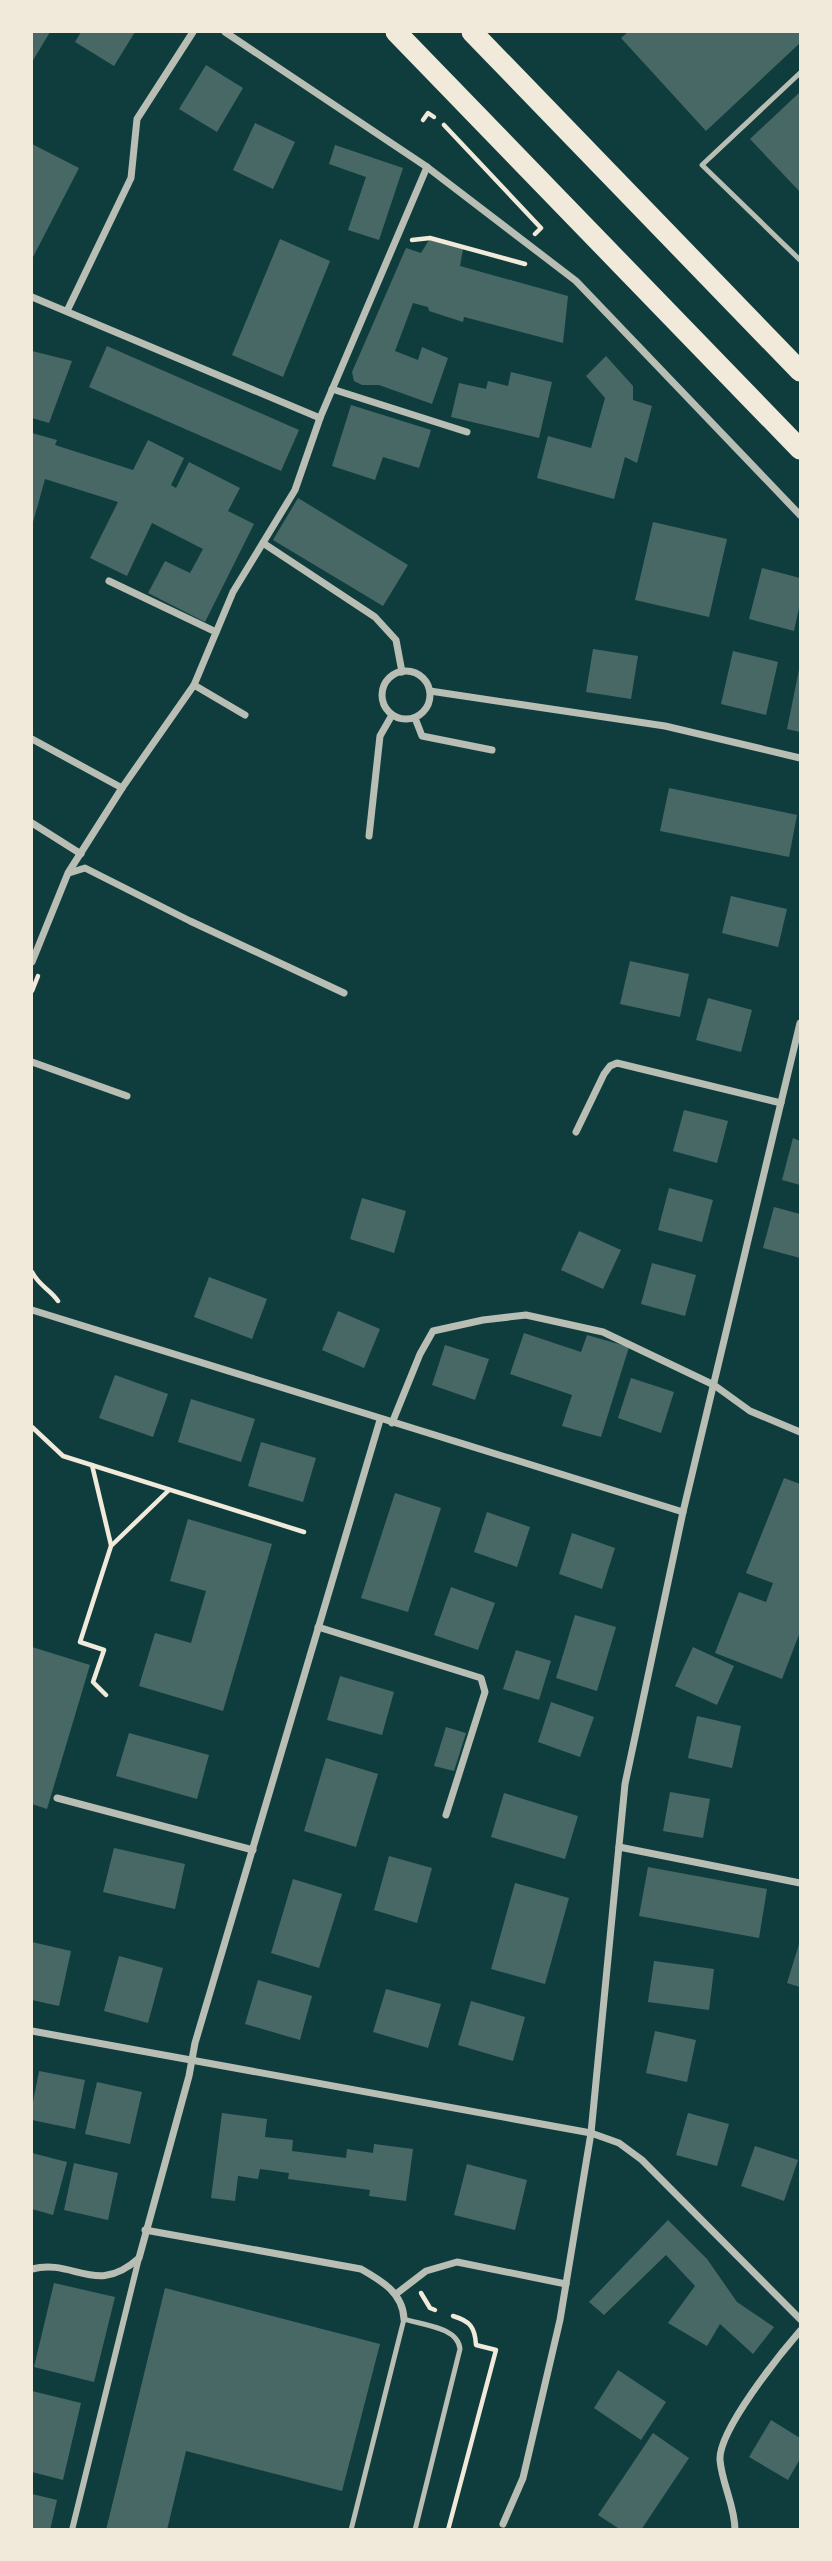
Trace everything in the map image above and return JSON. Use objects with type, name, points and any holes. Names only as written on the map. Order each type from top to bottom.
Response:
[{"type":"highway","points":[[396,32],[800,449]]},
{"type":"highway","points":[[472,32],[800,371]]},
{"type":"street","points":[[67,311],[131,178],[137,119],[193,32]]},
{"type":"street","points":[[225,32],[427,167],[576,281],[800,514]]},
{"type":"street","points":[[32,962],[68,873],[194,685],[233,592],[295,490],[320,418],[427,167]]},
{"type":"street","points":[[32,297],[320,418]]},
{"type":"street","points":[[332,389],[467,432]]},
{"type":"street","points":[[263,543],[375,617],[396,640],[402,672]]},
{"type":"street","points":[[109,581],[216,632]]},
{"type":"street","points":[[402,672],[417,674],[423,678],[430,691],[427,707],[415,718],[392,715],[383,702],[384,686],[395,674],[402,672]]},
{"type":"street","points":[[194,685],[245,715]]},
{"type":"street","points":[[430,691],[665,726],[800,758]]},
{"type":"street","points":[[369,836],[380,736],[392,715]]},
{"type":"street","points":[[415,718],[422,736],[492,750]]},
{"type":"street","points":[[32,739],[122,789]]},
{"type":"street","points":[[32,823],[82,854]]},
{"type":"street","points":[[68,873],[85,868],[344,993]]},
{"type":"street","points":[[503,2524],[523,2477],[566,2284],[590,2133],[625,1784],[683,1512],[800,1023]]},
{"type":"street","points":[[32,1062],[127,1096]]},
{"type":"street","points":[[576,1132],[604,1074],[610,1066],[617,1063],[781,1103]]},
{"type":"street","points":[[32,1310],[683,1512]]},
{"type":"street","points":[[392,1423],[420,1354],[433,1331],[526,1315],[603,1332],[714,1385],[750,1410],[800,1432]]},
{"type":"street","points":[[72,2529],[145,2230],[253,1850],[380,1420]]},
{"type":"street","points":[[318,1627],[481,1678],[485,1692],[446,1815]]},
{"type":"street","points":[[58,1798],[253,1850]]},
{"type":"street","points":[[619,1847],[800,1883]]},
{"type":"street","points":[[32,2031],[590,2133],[619,2143],[642,2160],[800,2317]]},
{"type":"street","points":[[145,2230],[361,2269],[379,2279],[396,2294],[403,2307],[404,2319]]},
{"type":"street","points":[[32,2269],[41,2266],[90,2277],[113,2274],[128,2268],[139,2258]]},
{"type":"street","points":[[396,2294],[426,2271],[457,2262],[566,2284]]},
{"type":"street","points":[[735,2529],[720,2456],[744,2406],[800,2331]]},
{"type":"lane","points":[[800,73],[702,165],[800,260]]},
{"type":"lane","points":[[351,2529],[404,2319],[453,2334],[459,2341],[460,2349],[415,2529]]},
{"type":"path","points":[[424,120],[428,113],[434,117]]},
{"type":"path","points":[[444,125],[537,223]]},
{"type":"path","points":[[32,1427],[63,1456],[304,1532]]},
{"type":"path","points":[[92,1465],[111,1546]]},
{"type":"path","points":[[106,1695],[93,1682],[104,1650],[80,1642],[111,1546],[169,1490]]},
{"type":"building","points":[[32,32],[50,32],[32,62]]},
{"type":"building","points":[[81,32],[135,32],[114,66],[75,42]]},
{"type":"building","points":[[628,32],[800,32],[800,43],[706,131],[621,38]]},
{"type":"building","points":[[206,65],[243,88],[217,132],[179,109]]},
{"type":"building","points":[[800,92],[800,192],[750,139]]},
{"type":"building","points":[[255,123],[295,142],[273,189],[233,170]]},
{"type":"building","points":[[32,144],[79,168],[32,259]]},
{"type":"building","points":[[335,145],[403,168],[379,240],[348,230],[366,177],[329,164]]},
{"type":"building","points":[[280,239],[330,261],[283,377],[232,355]]},
{"type":"building","points":[[429,240],[463,249],[460,266],[568,296],[563,343],[464,317],[463,322],[413,303],[395,351],[418,360],[422,347],[448,358],[432,404],[379,385],[362,385],[354,381],[352,372],[406,248],[421,253]]},
{"type":"building","points":[[107,346],[299,430],[281,471],[89,387]]},
{"type":"building","points":[[32,351],[72,361],[49,423],[32,418]]},
{"type":"building","points":[[606,356],[633,386],[633,400],[652,406],[637,463],[625,457],[614,499],[537,478],[548,436],[591,448],[605,398],[586,376]]},
{"type":"building","points":[[511,372],[552,382],[539,438],[451,417],[459,383],[486,389],[488,381],[508,386]]},
{"type":"building","points":[[351,405],[431,430],[419,468],[383,457],[375,480],[332,466]]},
{"type":"building","points":[[32,433],[57,440],[55,445],[133,470],[148,440],[184,458],[171,485],[176,488],[189,462],[240,488],[228,511],[254,524],[205,622],[148,593],[165,561],[190,573],[203,549],[152,523],[127,576],[90,558],[118,502],[45,479],[32,526]]},
{"type":"building","points":[[298,498],[408,565],[383,606],[273,540]]},
{"type":"building","points":[[653,522],[727,539],[709,617],[635,600]]},
{"type":"building","points":[[762,568],[800,578],[800,603],[794,631],[749,619]]},
{"type":"building","points":[[593,649],[638,656],[631,699],[586,692]]},
{"type":"building","points":[[733,651],[778,662],[766,715],[721,704]]},
{"type":"building","points":[[800,670],[800,732],[787,729]]},
{"type":"building","points":[[669,788],[797,815],[789,857],[660,831]]},
{"type":"building","points":[[731,896],[787,909],[778,947],[722,933]]},
{"type":"building","points":[[630,961],[689,974],[680,1017],[620,1004]]},
{"type":"building","points":[[708,998],[752,1010],[741,1052],[696,1040]]},
{"type":"building","points":[[684,1110],[728,1121],[717,1163],[673,1151]]},
{"type":"building","points":[[793,1138],[800,1141],[800,1185],[782,1180]]},
{"type":"building","points":[[669,1188],[713,1200],[702,1242],[658,1230]]},
{"type":"building","points":[[362,1198],[406,1211],[394,1253],[350,1239]]},
{"type":"building","points":[[774,1207],[800,1214],[800,1258],[763,1248]]},
{"type":"building","points":[[579,1231],[621,1250],[603,1289],[561,1270]]},
{"type":"building","points":[[652,1263],[696,1275],[685,1316],[641,1304]]},
{"type":"building","points":[[209,1277],[267,1299],[252,1339],[194,1317]]},
{"type":"building","points":[[338,1311],[380,1329],[364,1368],[322,1350]]},
{"type":"building","points":[[524,1333],[581,1352],[587,1335],[629,1347],[601,1437],[562,1426],[572,1395],[510,1374]]},
{"type":"building","points":[[445,1345],[489,1359],[475,1400],[432,1385]]},
{"type":"building","points":[[115,1375],[168,1394],[153,1437],[99,1418]]},
{"type":"building","points":[[631,1378],[674,1392],[661,1433],[618,1418]]},
{"type":"building","points":[[191,1399],[255,1419],[241,1462],[178,1442]]},
{"type":"building","points":[[261,1442],[316,1458],[303,1502],[248,1486]]},
{"type":"building","points":[[784,1478],[800,1484],[800,1632],[782,1679],[715,1653],[739,1592],[766,1602],[773,1583],[746,1573]]},
{"type":"building","points":[[395,1493],[441,1508],[408,1612],[361,1598]]},
{"type":"building","points":[[487,1512],[530,1527],[517,1567],[474,1552]]},
{"type":"building","points":[[188,1519],[272,1544],[223,1711],[139,1686],[155,1633],[191,1643],[206,1591],[170,1581]]},
{"type":"building","points":[[572,1533],[615,1548],[602,1589],[559,1574]]},
{"type":"building","points":[[451,1587],[495,1603],[478,1650],[434,1635]]},
{"type":"building","points":[[575,1615],[616,1627],[597,1691],[556,1678]]},
{"type":"building","points":[[32,1647],[90,1665],[47,1809],[32,1804]]},
{"type":"building","points":[[693,1647],[734,1666],[717,1705],[675,1686]]},
{"type":"building","points":[[516,1650],[551,1661],[539,1700],[503,1689]]},
{"type":"building","points":[[340,1676],[394,1692],[382,1735],[327,1720]]},
{"type":"building","points":[[551,1702],[594,1717],[580,1757],[538,1742]]},
{"type":"building","points":[[697,1716],[741,1726],[732,1768],[688,1758]]},
{"type":"building","points":[[446,1727],[466,1733],[454,1771],[434,1766]]},
{"type":"building","points":[[129,1733],[209,1755],[197,1799],[116,1776]]},
{"type":"building","points":[[326,1758],[378,1774],[356,1847],[304,1831]]},
{"type":"building","points":[[670,1792],[710,1799],[703,1838],[663,1831]]},
{"type":"building","points":[[504,1793],[578,1816],[565,1859],[491,1837]]},
{"type":"building","points":[[114,1848],[185,1864],[175,1909],[103,1892]]},
{"type":"building","points":[[389,1856],[432,1868],[417,1923],[374,1910]]},
{"type":"building","points":[[648,1867],[767,1889],[759,1938],[639,1916]]},
{"type":"building","points":[[293,1879],[342,1894],[319,1968],[271,1953]]},
{"type":"building","points":[[515,1883],[569,1898],[545,1984],[491,1969]]},
{"type":"building","points":[[800,1941],[800,1987],[787,1983]]},
{"type":"building","points":[[32,1942],[71,1951],[59,2006],[32,2000]]},
{"type":"building","points":[[119,1956],[163,1968],[148,2023],[104,2011]]},
{"type":"building","points":[[654,1961],[714,1969],[709,2010],[648,2002]]},
{"type":"building","points":[[258,1980],[312,1996],[300,2040],[245,2024]]},
{"type":"building","points":[[386,1989],[441,2004],[428,2048],[373,2032]]},
{"type":"building","points":[[471,2001],[525,2017],[513,2061],[458,2045]]},
{"type":"building","points":[[655,2031],[696,2040],[687,2082],[646,2073]]},
{"type":"building","points":[[39,2071],[85,2080],[75,2129],[32,2120]]},
{"type":"building","points":[[97,2082],[142,2092],[130,2144],[85,2134]]},
{"type":"building","points":[[222,2113],[267,2119],[265,2137],[293,2140],[292,2151],[346,2158],[347,2149],[373,2153],[374,2144],[413,2149],[406,2201],[369,2196],[370,2190],[288,2179],[289,2173],[260,2169],[258,2179],[238,2176],[235,2201],[211,2198]]},
{"type":"building","points":[[688,2113],[729,2124],[717,2166],[676,2155]]},
{"type":"building","points":[[755,2146],[798,2160],[784,2201],[741,2186]]},
{"type":"building","points":[[32,2153],[67,2162],[53,2215],[32,2209]]},
{"type":"building","points":[[74,2163],[118,2173],[108,2220],[64,2210]]},
{"type":"building","points":[[467,2164],[527,2180],[515,2230],[454,2215]]},
{"type":"building","points":[[668,2220],[707,2259],[737,2302],[774,2327],[753,2354],[720,2324],[707,2346],[668,2323],[695,2286],[666,2255],[604,2315],[589,2302]]},
{"type":"building","points":[[54,2283],[115,2297],[94,2382],[34,2367]]},
{"type":"building","points":[[165,2288],[380,2344],[342,2491],[186,2451],[167,2530],[106,2530]]},
{"type":"building","points":[[618,2370],[666,2402],[641,2440],[594,2408]]},
{"type":"building","points":[[32,2391],[81,2403],[63,2480],[32,2472]]},
{"type":"building","points":[[771,2420],[800,2438],[800,2459],[788,2480],[749,2457]]},
{"type":"building","points":[[653,2433],[689,2458],[641,2530],[621,2530],[598,2515]]},
{"type":"building","points":[[32,2494],[57,2500],[50,2530],[32,2530]]}]
